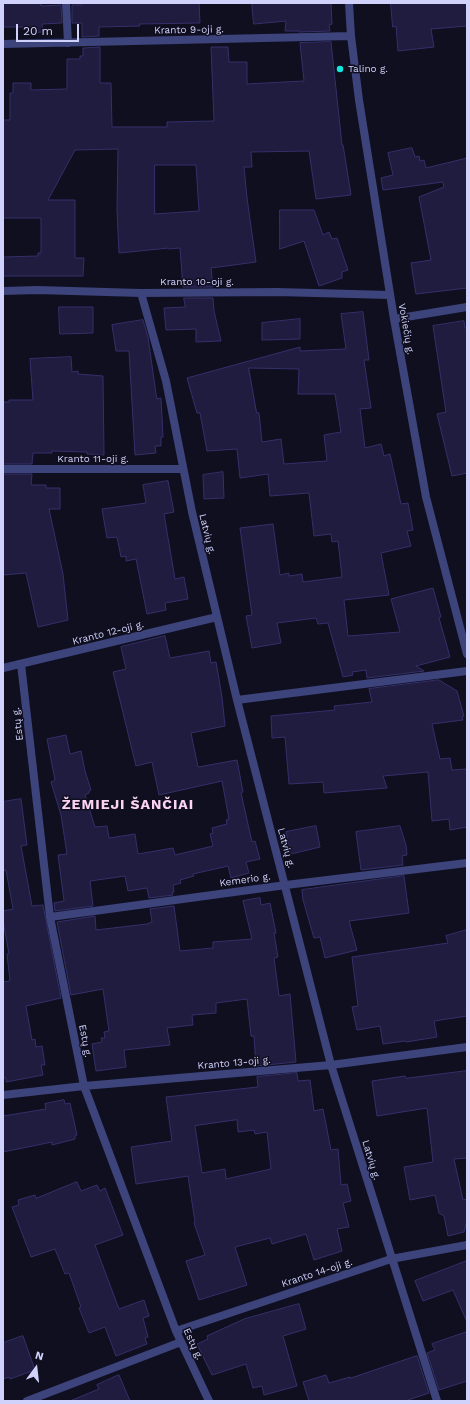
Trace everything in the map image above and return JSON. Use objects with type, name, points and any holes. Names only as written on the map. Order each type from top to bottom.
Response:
[{"type":"street","points":[[66,3],[68,43]]},
{"type":"street","name":"Vokiečių g.","points":[[349,3],[351,36],[359,100],[390,296],[426,496],[463,620],[467,654]]},
{"type":"street","name":"Kranto 9-oji g.","points":[[3,44],[351,36]]},
{"type":"street","name":"Kranto 10-oji g.","points":[[3,291],[37,290],[141,293],[277,292],[390,296]]},
{"type":"street","name":"Latvių g.","points":[[141,293],[166,381],[192,512],[217,617],[331,1065],[437,1401]]},
{"type":"street","points":[[394,319],[467,307]]},
{"type":"street","name":"Kranto 11-oji g.","points":[[3,469],[183,469]]},
{"type":"street","name":"Kranto 12-oji g.","points":[[3,668],[217,617]]},
{"type":"street","name":"Estų g.","points":[[21,664],[50,917],[84,1086],[176,1330],[209,1401]]},
{"type":"street","points":[[238,700],[467,671]]},
{"type":"street","name":"Kemerio g.","points":[[50,917],[286,885],[467,863]]},
{"type":"street","name":"Kranto 13-oji g.","points":[[3,1095],[84,1086],[331,1065],[467,1047]]},
{"type":"street","name":"Kranto 14-oji g.","points":[[176,1330],[391,1259],[467,1245]]},
{"type":"street","points":[[26,1401],[181,1342]]},
{"type":"building","points":[[3,3],[41,3],[41,6],[61,5],[62,23],[42,24],[43,32],[26,33],[26,27],[3,27]]},
{"type":"building","points":[[82,3],[199,3],[200,23],[139,24],[140,26],[99,27],[99,36],[82,37],[82,23],[72,23],[72,5],[82,5]]},
{"type":"building","points":[[252,3],[331,3],[332,24],[329,25],[330,31],[285,31],[286,21],[254,24]]},
{"type":"building","points":[[391,3],[467,3],[467,26],[431,29],[434,47],[398,51],[396,26],[393,27]]},
{"type":"building","points":[[331,42],[342,145],[351,195],[316,199],[309,151],[251,152],[252,167],[244,167],[256,262],[211,268],[213,287],[183,287],[180,248],[119,253],[117,209],[118,149],[75,150],[48,200],[75,200],[75,258],[84,258],[83,276],[3,276],[3,257],[38,256],[38,253],[41,253],[41,218],[3,218],[3,120],[10,120],[10,93],[13,93],[13,83],[31,83],[31,90],[67,89],[67,59],[80,59],[80,56],[83,56],[83,48],[100,47],[100,83],[111,83],[112,127],[167,127],[167,122],[214,121],[211,47],[228,47],[229,62],[247,62],[247,84],[304,81],[300,43]],"holes":[[[155,165],[196,165],[199,211],[155,214]]]},
{"type":"building","points":[[412,148],[415,157],[419,156],[420,161],[424,160],[426,168],[467,158],[467,288],[416,294],[411,263],[431,260],[419,197],[444,187],[443,182],[383,190],[381,178],[393,175],[388,153]]},
{"type":"building","points":[[280,210],[314,210],[323,235],[329,232],[332,239],[337,238],[348,270],[342,272],[342,278],[319,286],[304,241],[280,249]]},
{"type":"building","points":[[184,298],[213,298],[214,311],[221,341],[196,342],[196,329],[166,330],[164,308],[185,307]]},
{"type":"building","points":[[59,307],[93,307],[93,333],[60,334]]},
{"type":"building","points":[[363,312],[369,360],[364,360],[371,408],[360,409],[365,448],[381,444],[384,456],[390,454],[401,504],[408,503],[413,530],[407,531],[411,546],[381,553],[389,595],[344,600],[348,636],[400,632],[391,599],[433,588],[441,617],[439,618],[450,657],[416,666],[424,671],[367,678],[366,670],[352,672],[353,675],[343,677],[328,623],[318,624],[316,618],[277,623],[281,643],[252,648],[246,616],[252,615],[240,528],[273,524],[280,575],[289,573],[289,576],[302,574],[303,582],[342,577],[338,541],[332,542],[331,534],[314,536],[309,493],[270,496],[268,474],[240,478],[237,449],[207,451],[200,413],[197,413],[187,378],[300,347],[300,351],[346,349],[341,314]],"holes":[[[249,368],[299,369],[298,394],[335,394],[341,432],[324,435],[327,461],[284,464],[281,439],[262,442],[259,413],[257,413]]]},
{"type":"building","points":[[300,319],[300,339],[262,340],[262,323]]},
{"type":"building","points":[[143,320],[148,337],[157,399],[161,398],[163,437],[161,437],[161,446],[155,446],[156,453],[135,455],[129,351],[116,351],[112,325]]},
{"type":"building","points":[[464,321],[465,328],[467,328],[467,473],[452,476],[437,414],[446,412],[433,326]]},
{"type":"building","points":[[71,357],[72,372],[78,371],[78,374],[103,376],[104,455],[87,454],[87,452],[52,451],[52,453],[33,453],[32,464],[3,464],[3,402],[9,402],[9,400],[33,400],[30,359]]},
{"type":"building","points":[[223,472],[224,498],[204,499],[203,475]]},
{"type":"building","points":[[3,474],[32,474],[31,485],[46,485],[46,488],[60,488],[60,509],[49,509],[63,574],[68,620],[38,627],[26,573],[3,575]]},
{"type":"building","points":[[168,481],[174,512],[164,514],[175,579],[184,577],[188,599],[165,603],[166,610],[147,614],[136,559],[126,561],[126,556],[121,557],[117,537],[107,538],[102,509],[146,503],[143,485]]},
{"type":"building","points":[[165,636],[170,658],[209,651],[211,663],[216,662],[225,726],[191,733],[198,767],[237,760],[243,792],[241,793],[252,842],[255,841],[260,859],[246,862],[249,873],[231,878],[228,866],[193,874],[194,876],[180,880],[181,883],[173,885],[173,895],[149,898],[147,888],[128,891],[125,876],[90,881],[93,906],[55,911],[54,903],[64,901],[58,855],[67,854],[61,815],[51,782],[55,780],[47,739],[66,735],[70,754],[81,751],[91,790],[85,795],[95,827],[107,826],[109,838],[135,834],[138,854],[173,848],[175,855],[213,846],[210,834],[213,833],[212,828],[227,824],[226,820],[229,819],[222,781],[159,795],[152,762],[136,766],[113,672],[126,669],[121,647]]},
{"type":"building","points":[[439,680],[457,691],[464,716],[462,717],[463,720],[432,724],[440,759],[450,758],[452,770],[467,769],[467,827],[450,830],[449,819],[432,821],[428,772],[383,776],[387,788],[324,793],[323,782],[289,784],[285,737],[272,738],[271,716],[335,710],[334,706],[372,702],[369,689]]},
{"type":"building","points":[[21,799],[27,845],[21,846],[32,906],[43,905],[61,998],[26,1006],[32,1040],[35,1039],[36,1047],[42,1046],[45,1065],[41,1065],[43,1075],[6,1082],[6,1078],[3,1078],[3,982],[10,981],[7,954],[9,954],[3,920],[3,911],[13,909],[6,870],[3,871],[3,802]]},
{"type":"building","points":[[316,826],[320,847],[291,854],[286,832]]},
{"type":"building","points":[[400,826],[406,845],[407,855],[402,856],[403,865],[361,870],[356,832]]},
{"type":"building","points":[[404,876],[409,913],[349,921],[357,950],[325,958],[320,937],[314,938],[303,900],[302,890]]},
{"type":"building","points":[[260,898],[261,905],[270,903],[276,933],[274,933],[278,957],[274,958],[279,996],[290,994],[296,1062],[256,1066],[254,1036],[251,1036],[247,999],[216,1003],[216,1013],[192,1015],[193,1025],[167,1028],[170,1045],[124,1050],[126,1067],[96,1071],[92,1044],[102,1042],[101,1038],[105,1038],[104,1032],[109,1031],[103,989],[71,995],[57,922],[95,916],[96,930],[147,924],[152,922],[150,909],[174,906],[180,951],[213,948],[213,942],[252,939],[243,901]]},
{"type":"building","points":[[467,930],[467,1016],[434,1021],[437,1037],[406,1042],[383,1044],[380,1026],[357,1030],[352,1007],[358,1006],[352,957],[448,943],[446,936]]},
{"type":"building","points":[[467,1071],[467,1158],[454,1159],[463,1200],[467,1199],[467,1220],[464,1232],[448,1236],[444,1216],[439,1213],[435,1195],[410,1200],[404,1167],[433,1162],[427,1108],[377,1116],[372,1081],[405,1076],[406,1078]]},
{"type":"building","points":[[297,1073],[298,1081],[310,1080],[314,1111],[323,1109],[331,1150],[338,1149],[341,1185],[347,1184],[351,1201],[343,1203],[349,1227],[337,1229],[342,1251],[314,1260],[306,1234],[272,1244],[270,1238],[235,1247],[247,1285],[199,1300],[186,1261],[205,1255],[194,1223],[188,1176],[136,1184],[131,1147],[172,1141],[166,1097],[258,1087],[257,1077]],"holes":[[[237,1120],[238,1132],[254,1130],[255,1134],[267,1132],[271,1169],[226,1179],[225,1169],[202,1173],[195,1126]]]},
{"type":"building","points":[[64,1100],[65,1104],[70,1103],[77,1135],[75,1136],[75,1139],[52,1145],[52,1142],[3,1152],[3,1116],[46,1109],[45,1104]]},
{"type":"building","points":[[77,1182],[81,1191],[97,1185],[100,1191],[105,1188],[123,1235],[95,1245],[119,1309],[144,1300],[149,1316],[143,1318],[148,1337],[145,1338],[147,1344],[116,1356],[105,1327],[89,1333],[79,1308],[81,1307],[69,1273],[65,1274],[55,1249],[31,1257],[12,1207],[19,1205],[18,1200],[35,1195],[36,1198]]},
{"type":"building","points":[[467,1261],[467,1322],[453,1290],[423,1301],[415,1281]]},
{"type":"building","points":[[299,1304],[306,1329],[283,1336],[297,1386],[264,1395],[262,1386],[253,1388],[246,1364],[212,1375],[197,1344],[208,1339],[207,1336],[244,1319]]},
{"type":"building","points":[[467,1332],[467,1381],[439,1390],[427,1353],[435,1350],[432,1344]]},
{"type":"building","points":[[23,1336],[35,1370],[10,1379],[9,1377],[3,1379],[3,1343]]},
{"type":"building","points":[[417,1356],[429,1393],[405,1401],[309,1401],[303,1382],[326,1375],[329,1383],[350,1378]]},
{"type":"building","points":[[119,1375],[130,1401],[70,1401],[99,1389],[97,1385]]},
{"type":"place","name":"Talino g.","points":[[340,69]]},
{"type":"district","name":"ŽEMIEJI ŠANČIAI","points":[[128,805]]}]
